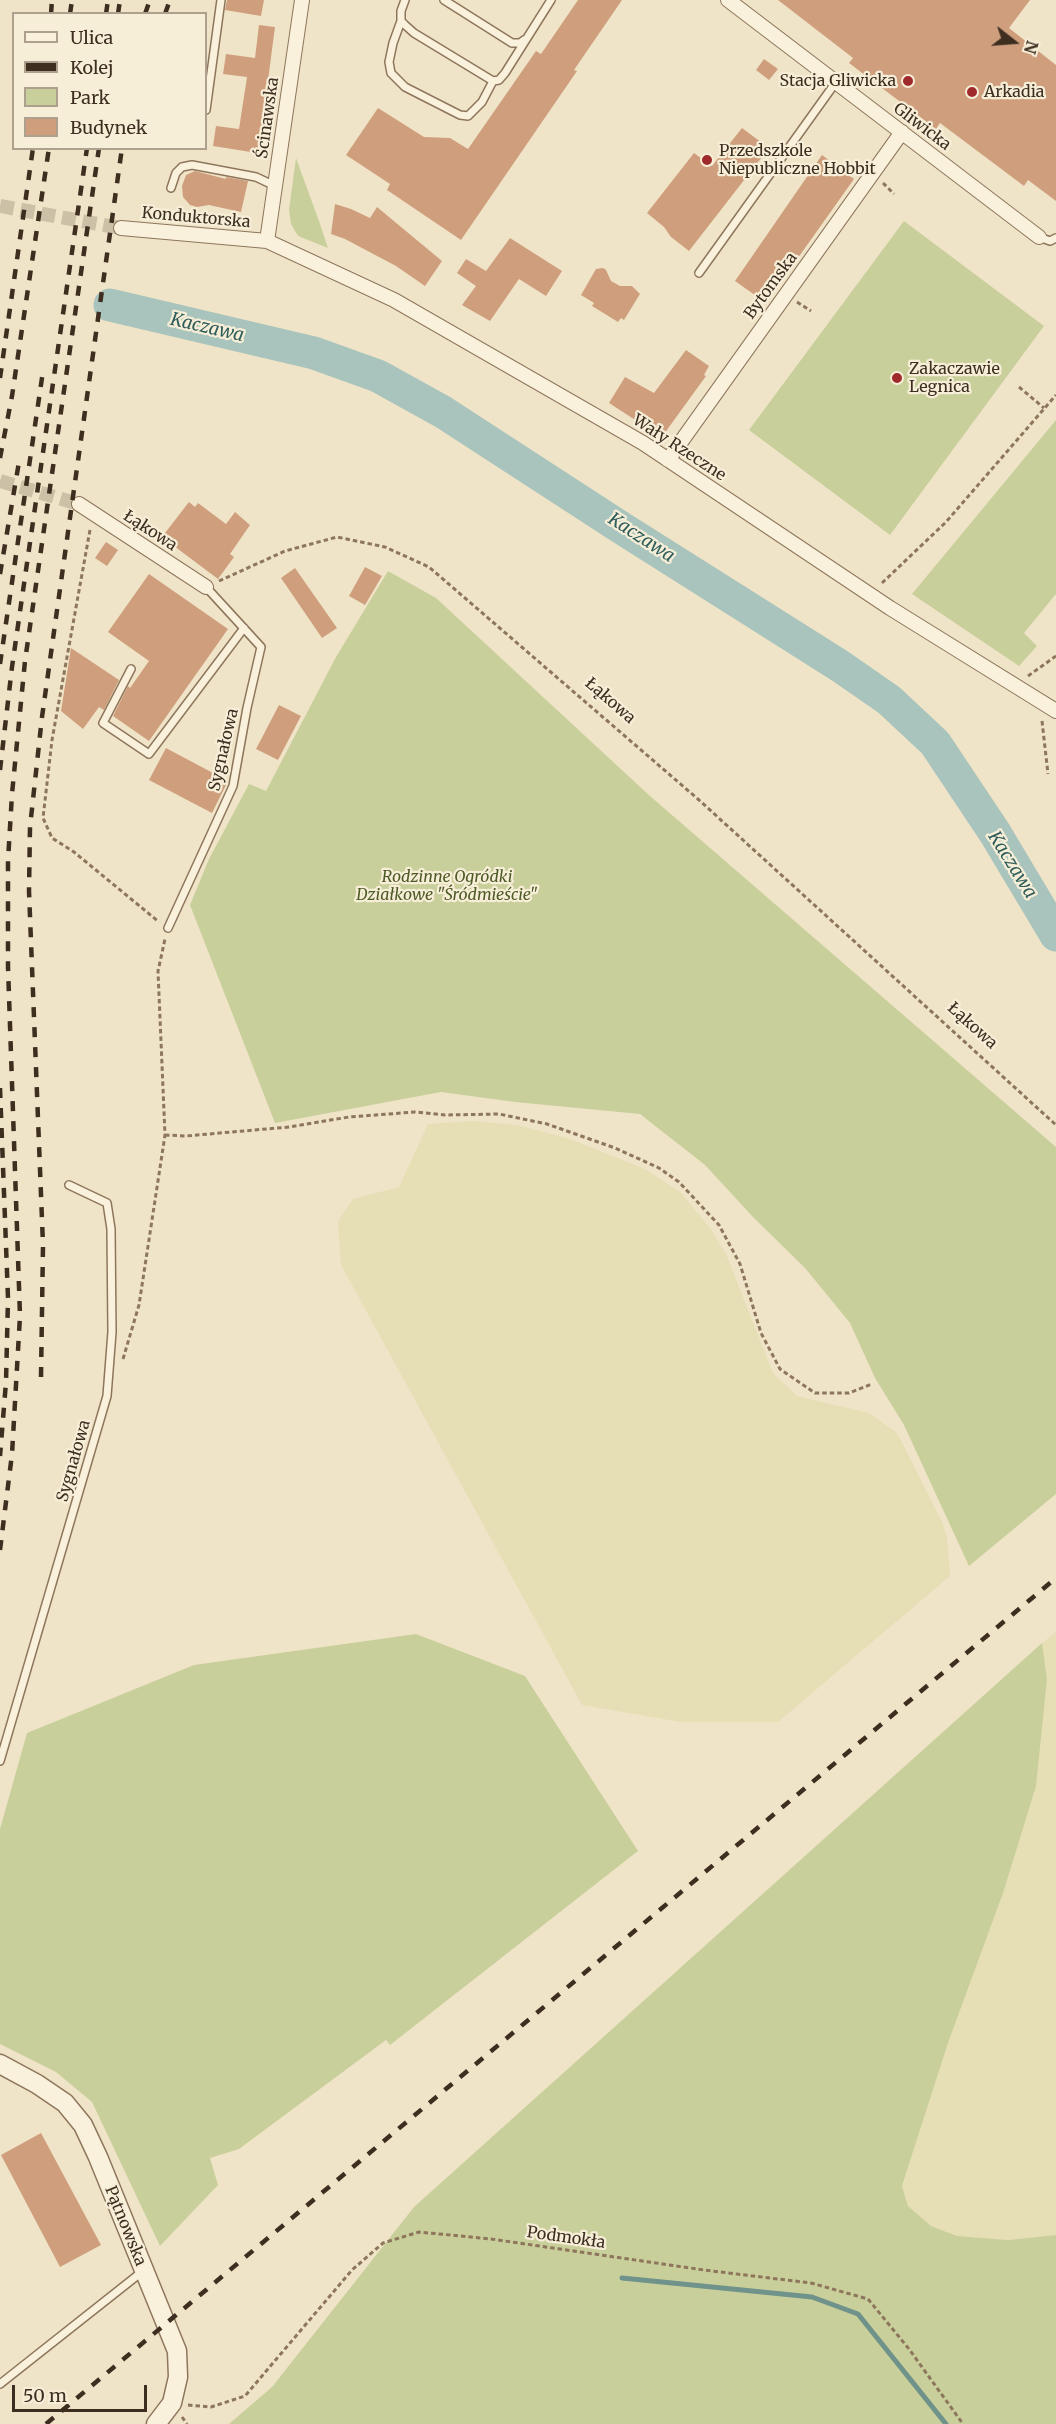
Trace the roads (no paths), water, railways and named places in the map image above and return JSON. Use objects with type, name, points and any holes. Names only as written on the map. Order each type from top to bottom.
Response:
[{"type":"street","name":"Ścinawska","points":[[267,241],[302,0]]},
{"type":"street","name":"Gliwicka","points":[[728,0],[1039,237]]},
{"type":"street","name":"Bytomska","points":[[668,460],[902,132]]},
{"type":"street","name":"Konduktorska","points":[[121,228],[267,241]]},
{"type":"street","name":"Wały Rzeczne","points":[[267,241],[329,268],[407,307],[602,418],[869,595],[1056,711]]},
{"type":"street","name":"Łąkowa","points":[[79,504],[206,587]]},
{"type":"street","name":"Pątnowska","points":[[0,2064],[38,2084],[64,2103],[83,2125],[177,2351],[178,2377],[172,2403],[156,2424]]},
{"type":"lane","points":[[207,103],[221,0]]},
{"type":"lane","points":[[405,0],[389,62],[391,73],[405,87],[460,116],[468,116],[482,102],[493,81]]},
{"type":"lane","points":[[444,0],[512,43],[519,43],[526,39]]},
{"type":"lane","points":[[401,21],[414,33],[493,81],[499,80],[505,73],[551,0]]},
{"type":"lane","points":[[699,273],[836,82]]},
{"type":"lane","points":[[171,188],[176,173],[182,167],[192,165],[255,177],[275,186]]},
{"type":"lane","points":[[1039,237],[1050,241],[1056,238]]},
{"type":"lane","name":"Sygnałowa","points":[[168,928],[233,786],[261,647],[206,587]]},
{"type":"lane","points":[[131,669],[103,723],[149,754],[244,628]]},
{"type":"lane","name":"Sygnałowa","points":[[0,1761],[106,1396],[112,1332],[111,1229],[107,1203],[69,1185]]},
{"type":"lane","points":[[0,2384],[143,2271]]},
{"type":"waterway","name":"Kaczawa","points":[[110,305],[314,353],[378,376],[443,412],[840,666],[889,700],[935,743],[995,833],[1056,935]]},
{"type":"waterway","points":[[622,2278],[812,2297],[858,2314],[946,2424]]},
{"type":"tunnel","points":[[0,206],[121,228]]},
{"type":"tunnel","points":[[0,481],[79,504]]},
{"type":"railway","points":[[51,12],[52,0]]},
{"type":"railway","points":[[70,12],[72,0]]},
{"type":"railway","points":[[106,12],[108,0]]},
{"type":"railway","points":[[118,12],[120,0]]},
{"type":"railway","points":[[146,12],[150,0]]},
{"type":"railway","points":[[166,12],[170,0]]},
{"type":"railway","points":[[0,378],[33,150]]},
{"type":"railway","points":[[0,458],[12,396],[49,150]]},
{"type":"railway","points":[[0,770],[12,667],[87,150]]},
{"type":"railway","points":[[0,1550],[12,1454],[20,1316],[8,967],[8,861],[12,794],[25,661],[99,150]]},
{"type":"railway","points":[[41,1377],[43,1245],[29,891],[30,827],[42,717],[122,150]]},
{"type":"railway","points":[[0,664],[43,371]]},
{"type":"railway","points":[[0,574],[20,456]]},
{"type":"railway","points":[[0,1088],[8,1298],[6,1382],[0,1456]]},
{"type":"railway","points":[[46,2424],[1056,1578]]},
{"type":"place","name":"Stacja Gliwicka","points":[[908,81]]},
{"type":"place","name":"Arkadia","points":[[972,92]]},
{"type":"place","name":"Przedszkole Niepubliczne Hobbit","points":[[707,160]]},
{"type":"place","name":"Zakaczawie Legnica","points":[[897,378]]},
{"type":"park label","name":"Rodzinne Ogródki Działkowe \"Śródmieście\"","points":[[447,886]]}]
